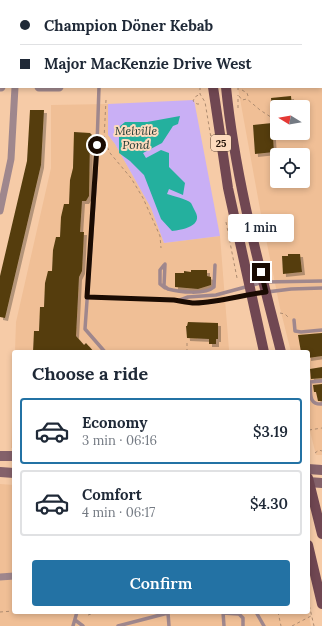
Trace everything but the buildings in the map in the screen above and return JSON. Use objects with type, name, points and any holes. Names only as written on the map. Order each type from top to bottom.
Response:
[{"type":"main road","name":"25","points":[[213,88],[228,188],[264,350]]},
{"type":"main road","name":"25","points":[[226,88],[238,167],[280,350]]},
{"type":"main road","points":[[0,456],[12,456]]},
{"type":"main road","points":[[310,469],[322,470]]},
{"type":"main road","points":[[0,472],[12,473]]},
{"type":"main road","points":[[310,481],[322,483]]},
{"type":"main road","points":[[310,489],[322,534]]},
{"type":"main road","points":[[310,553],[322,604]]},
{"type":"street","points":[[0,211],[12,159],[15,88]]},
{"type":"street","points":[[0,577],[12,576]]},
{"type":"lane","points":[[99,88],[96,174],[85,329],[103,350]]},
{"type":"lane","points":[[164,264],[164,286],[168,289],[204,292],[214,287],[215,265]]},
{"type":"lane","points":[[87,297],[179,301],[187,303],[212,302],[250,290],[264,282],[322,281]]},
{"type":"lane","points":[[179,301],[188,297],[250,290],[266,292],[322,288]]},
{"type":"lane","points":[[294,320],[295,331],[301,332],[322,330]]},
{"type":"lane","points":[[322,381],[310,382],[311,401],[313,403],[322,404]]},
{"type":"lane","points":[[74,626],[76,614]]},
{"type":"lane","points":[[118,626],[164,614]]},
{"type":"lane","points":[[168,614],[169,626]]},
{"type":"lane","points":[[223,614],[224,626]]},
{"type":"lane","points":[[238,614],[243,618],[243,626]]},
{"type":"lane","points":[[257,614],[264,626]]},
{"type":"lane","points":[[75,620],[83,626]]},
{"type":"path","points":[[199,104],[194,101],[195,97],[200,94],[200,88]]},
{"type":"path","points":[[242,90],[247,93],[247,99]]},
{"type":"path","points":[[238,95],[242,100],[247,99],[270,116]]},
{"type":"path","points":[[106,100],[104,139],[110,152],[131,178],[143,198],[157,230],[161,248]]},
{"type":"path","points":[[187,342],[187,350]]},
{"type":"path","points":[[310,430],[322,428]]},
{"type":"path","points":[[315,453],[322,450]]},
{"type":"path","points":[[310,608],[314,626]]},
{"type":"path","points":[[0,612],[12,611]]},
{"type":"path","points":[[278,614],[281,626]]},
{"type":"path","points":[[292,626],[312,616]]},
{"type":"shaded area","points":[[238,88],[322,88],[322,455],[316,455],[310,431],[310,350],[290,350],[280,308]]},
{"type":"shaded area","points":[[194,100],[220,236],[164,243],[151,208],[115,144],[108,135],[108,104]]},
{"type":"shaded area","points":[[108,104],[108,135],[115,144],[151,208],[164,243],[220,236],[229,350],[15,350],[16,322],[51,168],[51,105]]},
{"type":"shaded area","points":[[12,422],[12,448],[11,448]]},
{"type":"shaded area","points":[[0,484],[12,485],[12,614],[309,614],[311,626],[0,626]]},
{"type":"water","name":"Melville Pond","points":[[180,116],[178,124],[173,126],[162,143],[143,153],[146,158],[161,150],[169,153],[169,167],[185,183],[183,195],[169,189],[167,194],[191,203],[197,216],[197,220],[191,226],[181,230],[172,231],[161,219],[144,175],[130,161],[119,153],[119,127],[125,122],[147,122]]},
{"type":"route","points":[[97,145],[87,297],[174,300],[187,303],[212,302],[243,295],[266,292],[261,272]]}]
